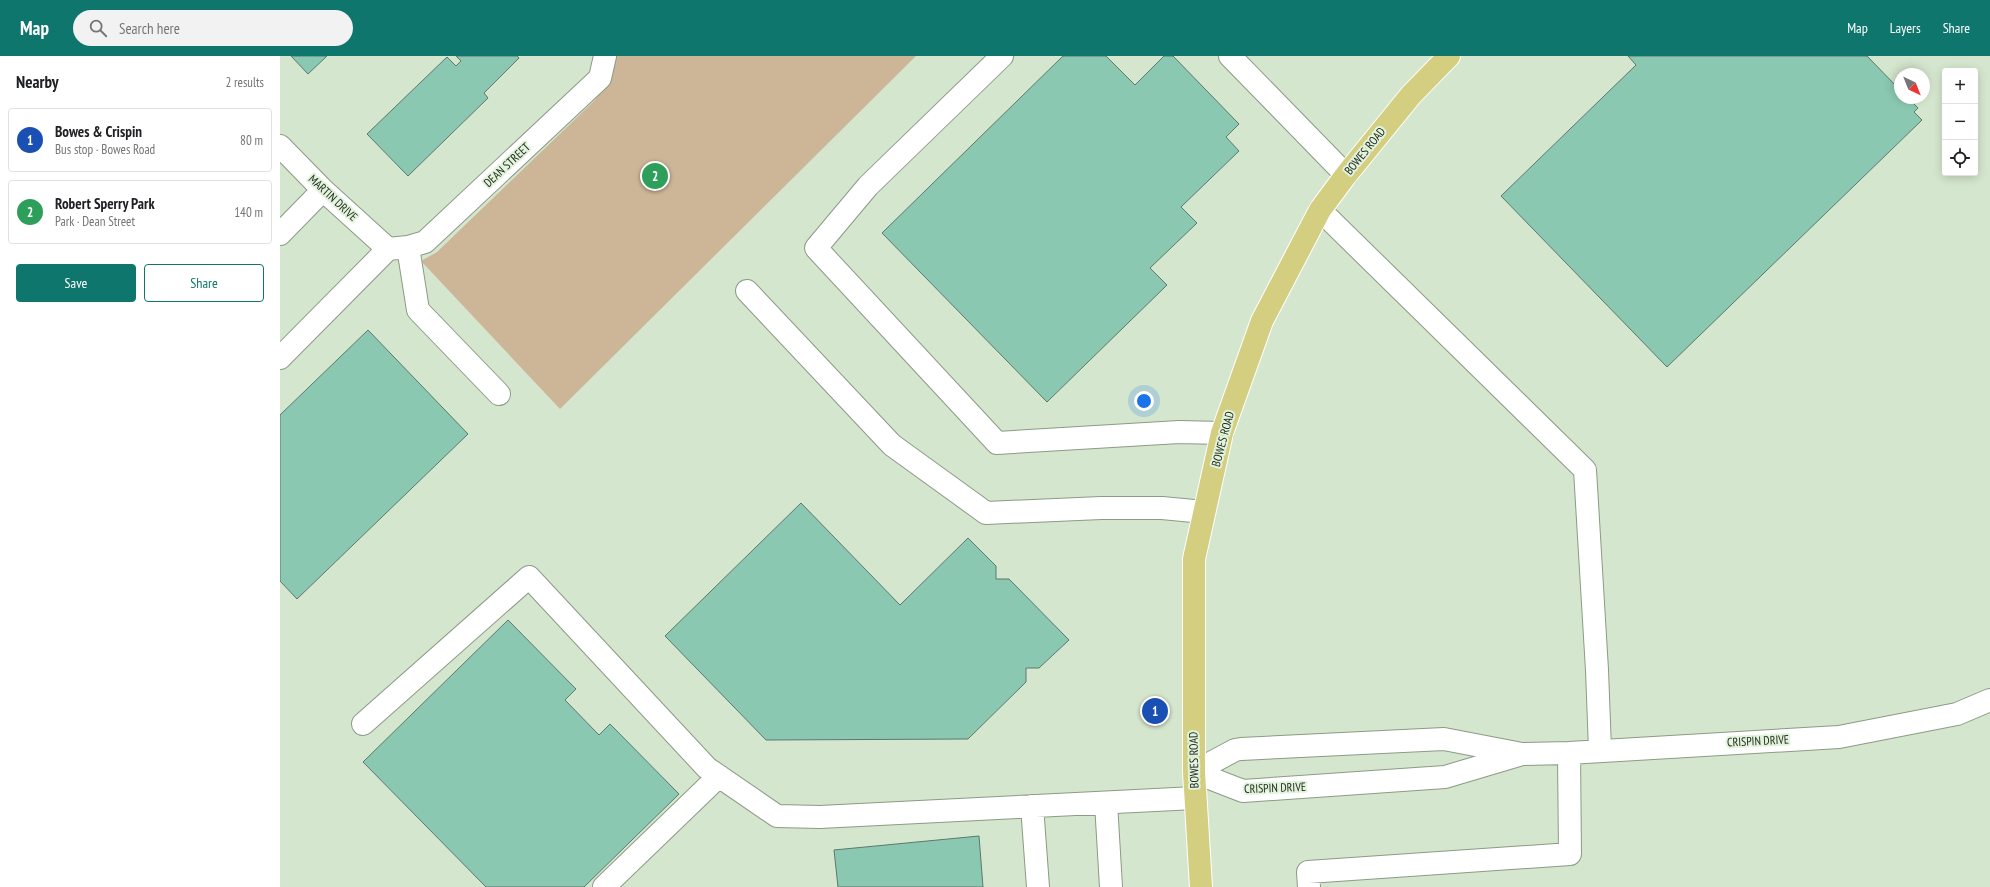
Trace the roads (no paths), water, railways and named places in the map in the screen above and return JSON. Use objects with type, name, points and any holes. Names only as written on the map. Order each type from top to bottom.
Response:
[{"type":"main road","name":"BOWES ROAD","points":[[1201,887],[1194,772],[1194,559],[1222,433],[1262,320],[1320,210],[1346,175],[1411,95],[1449,56]]},
{"type":"street","name":"DEAN STREET","points":[[398,248],[425,242],[600,78],[605,56]]},
{"type":"street","points":[[1002,56],[868,186],[816,248],[997,443],[1179,432],[1222,433]]},
{"type":"street","points":[[1230,56],[1346,175]]},
{"type":"street","name":"MARTIN DRIVE","points":[[280,146],[323,190],[398,248]]},
{"type":"street","points":[[280,234],[323,190]]},
{"type":"street","points":[[1320,210],[1585,470],[1597,670],[1600,750]]},
{"type":"street","points":[[280,358],[398,248],[418,310],[499,394]]},
{"type":"street","points":[[747,291],[892,445],[986,513],[1101,508],[1162,508],[1204,512]]},
{"type":"street","points":[[363,724],[528,577],[707,768],[777,816],[820,817],[1195,798]]},
{"type":"street","name":"CRISPIN DRIVE","points":[[1194,772],[1235,750],[1241,749],[1444,739],[1522,754],[1569,753],[1839,737],[1957,714],[1990,700]]},
{"type":"street","points":[[1309,887],[1308,872],[1570,854],[1569,753]]},
{"type":"street","name":"CRISPIN DRIVE","points":[[1194,772],[1243,792],[1445,777],[1522,754]]},
{"type":"street","points":[[604,887],[718,776]]},
{"type":"street","points":[[1106,802],[1111,887]]},
{"type":"street","points":[[1032,806],[1038,887]]},
{"type":"place","name":"Robert Sperry Park","points":[[655,176]]},
{"type":"place","name":"Bowes & Crispin","points":[[1155,711]]}]
